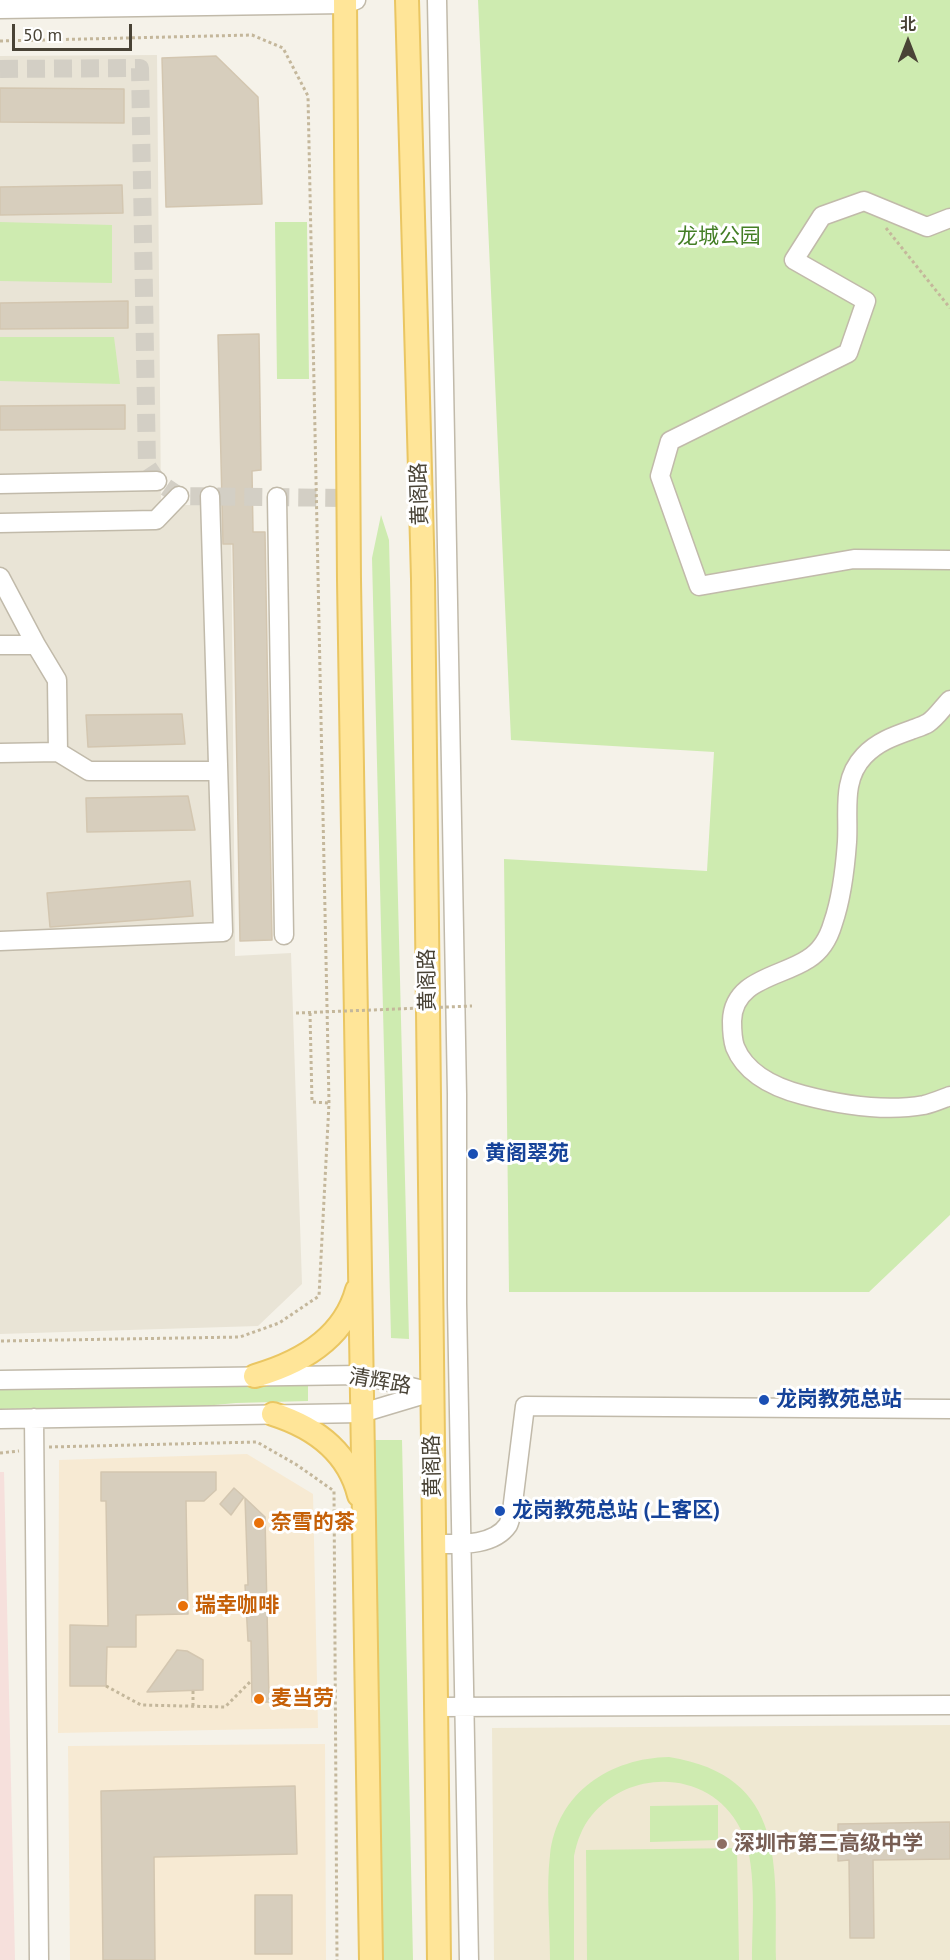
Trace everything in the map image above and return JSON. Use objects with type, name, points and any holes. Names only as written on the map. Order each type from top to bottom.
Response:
[{"type":"main road","name":"黄阁路","points":[[406,0],[423,579],[440,1960]]},
{"type":"main road","points":[[349,1],[349,568],[371,1960]]},
{"type":"main road","points":[[255,1376],[301,1359],[319,1346],[346,1315],[360,1280]]},
{"type":"main road","points":[[273,1414],[298,1422],[320,1435],[336,1451],[353,1478],[364,1511]]},
{"type":"street","points":[[437,0],[457,1070],[457,1303],[469,1960]]},
{"type":"street","points":[[0,9],[349,1]]},
{"type":"street","points":[[950,218],[927,227],[864,201],[822,216],[794,260],[866,301],[848,353],[670,441],[660,476],[699,586],[854,559],[950,560]]},
{"type":"street","points":[[0,484],[158,481]]},
{"type":"street","points":[[0,523],[156,520],[179,496]]},
{"type":"street","points":[[0,941],[223,932],[210,496]]},
{"type":"street","points":[[277,497],[284,935]]},
{"type":"street","points":[[0,577],[57,680],[58,753]]},
{"type":"street","points":[[0,645],[36,645]]},
{"type":"street","points":[[950,700],[928,723],[885,740],[864,756],[852,772],[847,793],[845,872],[840,904],[830,933],[822,946],[808,959],[760,980],[743,993],[732,1009],[732,1037],[738,1054],[749,1069],[785,1090],[855,1105],[887,1107],[925,1105],[950,1096]]},
{"type":"street","points":[[0,753],[58,753],[88,771],[218,771]]},
{"type":"street","name":"清辉路","points":[[0,1380],[362,1374],[432,1392]]},
{"type":"street","name":"清辉路","points":[[0,1419],[362,1413],[432,1392]]},
{"type":"street","points":[[434,1544],[461,1544],[493,1538],[507,1526],[512,1511],[525,1406],[950,1409]]},
{"type":"street","points":[[34,1418],[39,1960]]},
{"type":"street","points":[[436,1707],[950,1705]]},
{"type":"path","points":[[0,41],[252,35],[283,48],[308,96],[329,1103],[320,1296],[279,1323],[240,1337],[0,1341]]},
{"type":"path","points":[[885,227],[950,308]]},
{"type":"path","points":[[296,1013],[472,1006]]},
{"type":"path","points":[[310,1013],[312,1102],[329,1103]]},
{"type":"path","points":[[0,1453],[36,1448],[257,1442],[297,1465],[334,1491],[337,1960]]},
{"type":"path","points":[[106,1686],[141,1705],[225,1707],[251,1681]]},
{"type":"path","points":[[193,1691],[193,1706]]},
{"type":"shaded area","points":[[157,55],[161,505],[231,505],[235,956],[291,953],[302,1284],[258,1326],[0,1334],[0,56]]},
{"type":"shaded area","points":[[247,1454],[313,1494],[318,1728],[58,1733],[59,1460]]},
{"type":"shaded area","points":[[0,1472],[4,1472],[15,1960],[0,1960]]},
{"type":"shaded area","name":"深圳市第三高级中学","points":[[950,1725],[950,1960],[494,1960],[492,1728]]},
{"type":"shaded area","points":[[325,1744],[326,1960],[70,1960],[68,1746]]},
{"type":"green space","name":"龙城公园","points":[[478,0],[950,0],[950,1215],[869,1292],[509,1292],[504,859],[707,871],[714,752],[511,740]]},
{"type":"green space","points":[[0,222],[112,225],[112,283],[0,281]]},
{"type":"green space","points":[[275,222],[307,222],[309,379],[277,379]]},
{"type":"green space","points":[[0,337],[114,337],[120,384],[0,381]]},
{"type":"green space","points":[[381,515],[389,540],[409,1339],[391,1338],[372,558]]},
{"type":"green space","points":[[308,1383],[308,1401],[193,1407],[0,1409],[0,1389]]},
{"type":"green space","points":[[371,1440],[402,1440],[413,1960],[382,1960]]},
{"type":"green space","points":[[669,1757],[708,1767],[736,1784],[755,1805],[767,1831],[773,1860],[776,1892],[776,1960],[752,1960],[752,1874],[746,1842],[740,1828],[727,1809],[710,1795],[691,1786],[670,1782],[649,1783],[628,1789],[609,1799],[588,1820],[580,1834],[574,1856],[574,1960],[550,1960],[548,1894],[550,1855],[563,1813],[590,1783],[608,1772],[627,1764]]},
{"type":"green space","points":[[718,1805],[718,1840],[650,1842],[650,1806]]},
{"type":"green space","points":[[737,1848],[739,1960],[587,1960],[586,1850]]},
{"type":"building","points":[[216,56],[258,97],[262,204],[166,207],[162,58]]},
{"type":"building","points":[[0,88],[124,89],[124,123],[0,122]]},
{"type":"building","points":[[122,185],[123,213],[0,215],[0,187]]},
{"type":"building","points":[[128,301],[128,328],[0,329],[0,303]]},
{"type":"building","points":[[259,334],[261,470],[252,471],[253,532],[265,532],[272,940],[240,941],[233,544],[223,544],[218,335]]},
{"type":"building","points":[[125,405],[125,429],[0,430],[0,406]]},
{"type":"building","points":[[182,714],[185,744],[88,747],[86,715]]},
{"type":"building","points":[[188,796],[195,830],[87,832],[86,798]]},
{"type":"building","points":[[190,881],[193,916],[50,927],[47,893]]},
{"type":"building","points":[[101,1472],[216,1472],[216,1490],[204,1501],[186,1501],[188,1614],[136,1615],[136,1647],[107,1647],[106,1686],[70,1686],[70,1625],[108,1626],[106,1501],[101,1501]]},
{"type":"building","points":[[234,1488],[244,1497],[231,1515],[220,1504]]},
{"type":"building","points":[[245,1498],[265,1517],[269,1702],[252,1702],[251,1641],[248,1641],[245,1585],[248,1585]]},
{"type":"building","points":[[177,1650],[187,1651],[203,1660],[203,1690],[147,1692]]},
{"type":"building","points":[[295,1786],[297,1854],[154,1857],[155,1960],[103,1960],[101,1791]]},
{"type":"building","points":[[950,1822],[950,1859],[873,1860],[874,1938],[850,1938],[849,1860],[838,1861],[838,1824]]},
{"type":"building","points":[[255,1895],[292,1895],[292,1954],[255,1954]]},
{"type":"tunnel","points":[[0,69],[140,68],[147,466],[157,481],[179,496],[348,498]]},
{"type":"place","name":"黄阁翠苑","points":[[473,1154]]},
{"type":"place","name":"龙岗教苑总站","points":[[764,1400]]},
{"type":"place","name":"龙岗教苑总站 (上客区)","points":[[500,1511]]},
{"type":"place","name":"奈雪的茶","points":[[259,1523]]},
{"type":"place","name":"瑞幸咖啡","points":[[183,1606]]},
{"type":"place","name":"麦当劳","points":[[259,1699]]},
{"type":"place","name":"深圳市第三高级中学","points":[[722,1844]]}]
